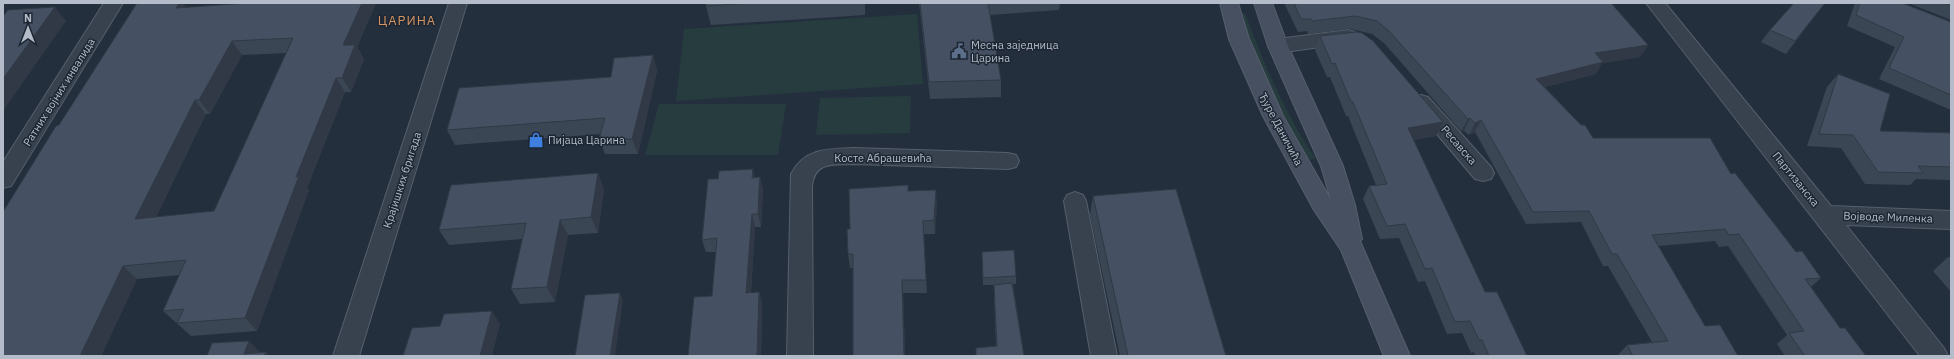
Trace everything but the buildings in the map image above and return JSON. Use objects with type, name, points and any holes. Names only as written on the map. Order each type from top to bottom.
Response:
[{"type":"street","name":"Ратних војних инвалида","points":[[3,180],[114,3]]},
{"type":"street","name":"Крајишких бригада","points":[[346,356],[458,3]]},
{"type":"street","name":"Ђуре Даничића","points":[[1230,3],[1239,39],[1273,116],[1322,204],[1350,246],[1397,356]]},
{"type":"street","name":"Ђуре Даничића","points":[[1263,3],[1278,46],[1332,166],[1344,205],[1350,246]]},
{"type":"street","name":"Партизанска","points":[[1655,3],[1825,215],[1935,356]]},
{"type":"street","points":[[1278,46],[1351,37],[1364,40]]},
{"type":"street","name":"Ресавска","points":[[1406,85],[1483,174]]},
{"type":"street","name":"Косте Абрашевића","points":[[800,356],[801,187],[802,174],[808,166],[816,160],[854,156],[1008,161]]},
{"type":"street","points":[[1075,201],[1104,356]]},
{"type":"street","name":"Војводе Миленка","points":[[1825,215],[1951,220]]},
{"type":"green space","points":[[1239,13],[1245,13],[1276,88],[1294,124],[1316,159],[1307,160],[1275,108]]},
{"type":"green space","points":[[917,14],[923,84],[676,101],[684,29]]},
{"type":"green space","points":[[911,96],[910,133],[816,135],[820,98]]},
{"type":"green space","points":[[659,104],[786,104],[778,155],[645,155]]},
{"type":"place","name":"Месна заједница Царина","points":[[959,51]]},
{"type":"place","name":"Пијаца Царина","points":[[536,140]]},
{"type":"district","name":"ЦАРИНА","points":[[407,20]]}]
